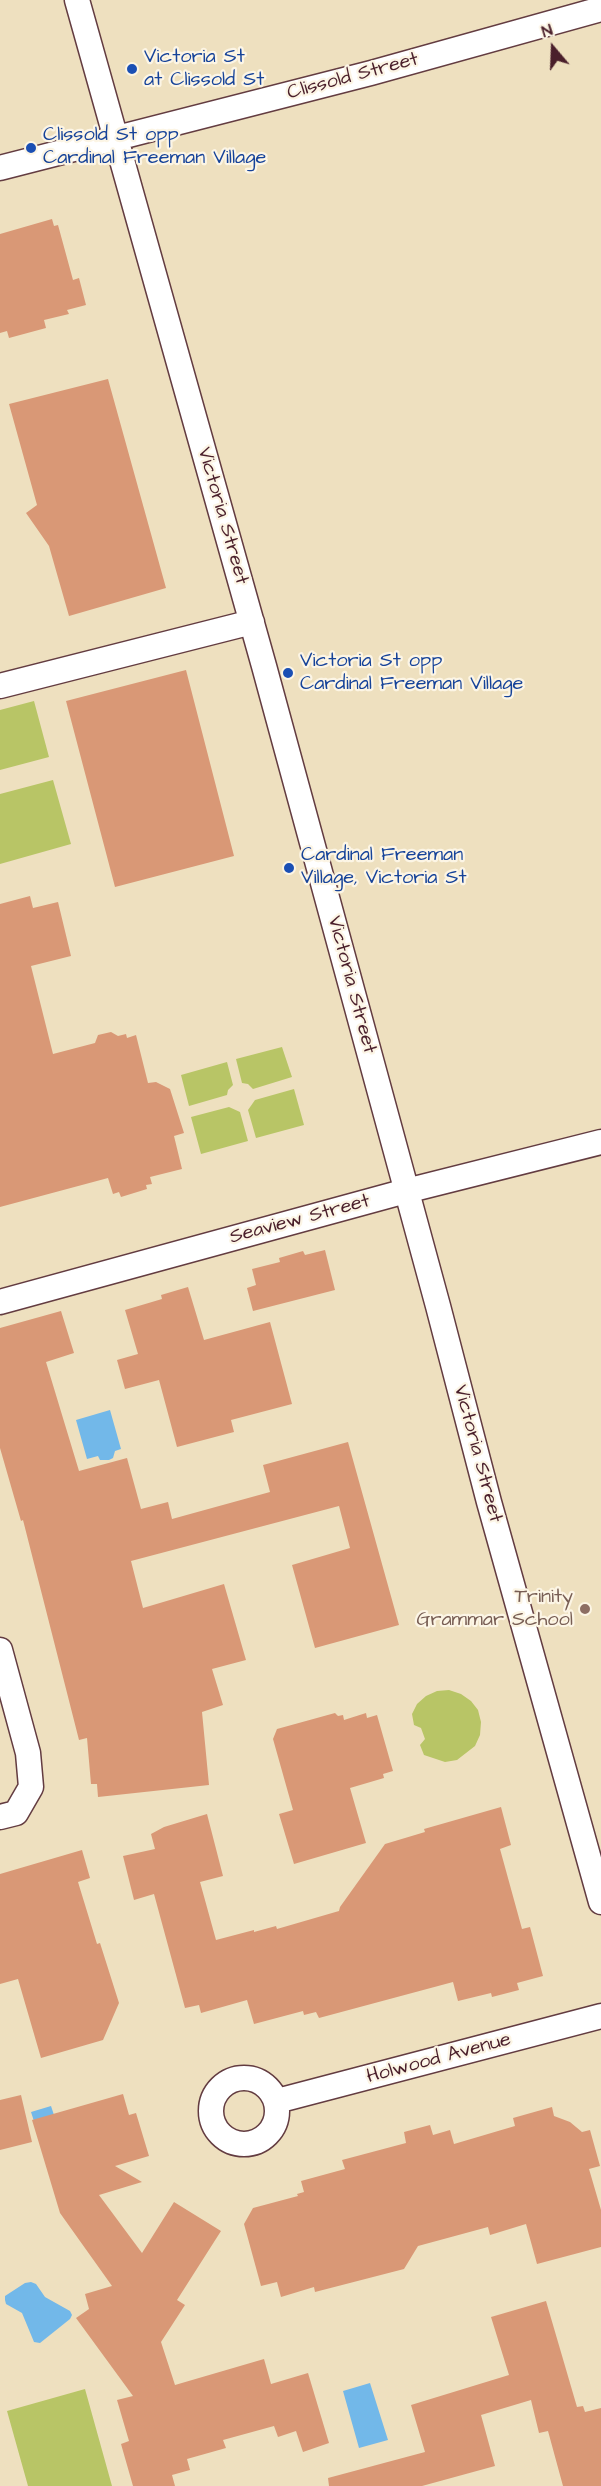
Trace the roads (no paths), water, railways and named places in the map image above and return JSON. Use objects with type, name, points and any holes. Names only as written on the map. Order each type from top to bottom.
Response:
[{"type":"street","name":"Victoria Street","points":[[76,0],[252,622],[492,1514],[601,1902]]},
{"type":"street","name":"Clissold Street","points":[[0,168],[371,74],[601,9]]},
{"type":"street","points":[[0,686],[252,622]]},
{"type":"street","name":"Seaview Street","points":[[0,1302],[406,1191],[601,1142]]},
{"type":"street","points":[[0,1650],[27,1753],[31,1788],[16,1813],[0,1817]]},
{"type":"street","name":"Holwood Avenue","points":[[277,2101],[601,2016]]},
{"type":"water","points":[[110,1410],[121,1449],[115,1451],[113,1458],[109,1460],[100,1460],[98,1456],[87,1459],[76,1420]]},
{"type":"water","points":[[51,2106],[56,2121],[44,2152],[31,2112]]},
{"type":"water","points":[[25,2283],[36,2284],[45,2297],[70,2311],[72,2315],[40,2343],[34,2342],[22,2313],[6,2304],[5,2300],[5,2296]]},
{"type":"water","points":[[370,2383],[388,2440],[359,2448],[343,2391]]},
{"type":"place","name":"Victoria St at Clissold St","points":[[132,69]]},
{"type":"place","name":"Clissold St opp Cardinal Freeman Village","points":[[31,148]]},
{"type":"place","name":"Victoria St opp Cardinal Freeman Village","points":[[288,673]]},
{"type":"place","name":"Cardinal Freeman Village, Victoria St","points":[[289,868]]},
{"type":"place","name":"Trinity Grammar School","points":[[585,1609]]}]
